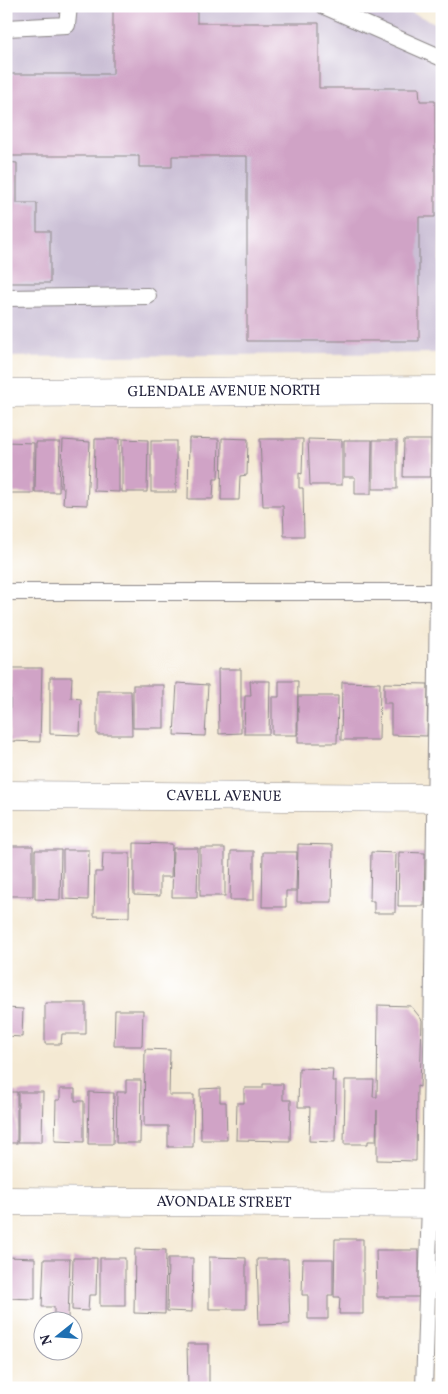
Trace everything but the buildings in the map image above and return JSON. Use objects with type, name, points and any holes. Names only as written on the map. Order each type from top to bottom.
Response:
[{"type":"street","name":"GLENDALE AVENUE NORTH","points":[[6,393],[441,390]]},
{"type":"street","name":"CAVELL AVENUE","points":[[6,795],[438,798]]},
{"type":"street","name":"AVONDALE STREET","points":[[6,1201],[436,1204]]},
{"type":"lane","points":[[6,28],[67,25],[69,6]]},
{"type":"lane","points":[[324,6],[442,58]]},
{"type":"lane","points":[[6,298],[148,296]]},
{"type":"lane","points":[[424,1388],[436,1204],[438,592],[441,390]]},
{"type":"lane","points":[[6,592],[438,592]]},
{"type":"shaded area","points":[[6,6],[396,6],[442,26],[442,160],[436,353],[6,357]]},
{"type":"railway","points":[[435,6],[442,9]]}]
